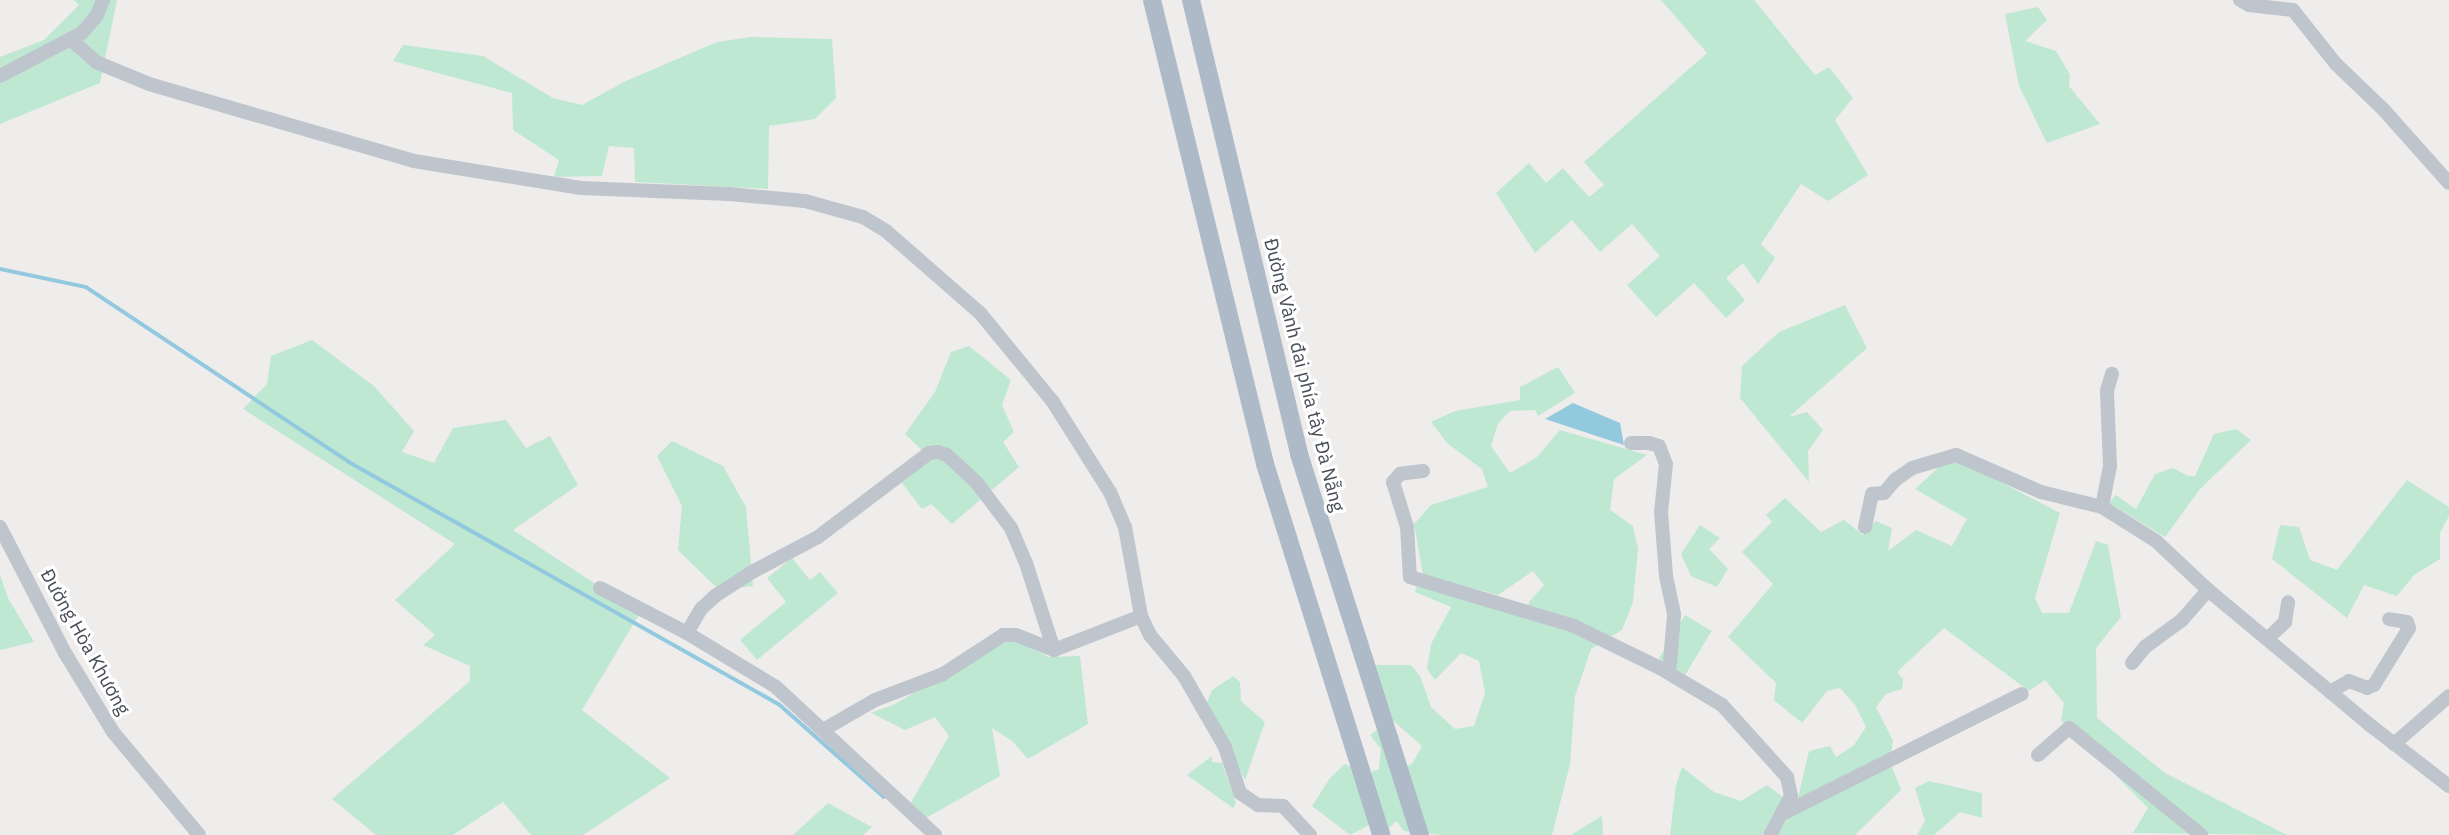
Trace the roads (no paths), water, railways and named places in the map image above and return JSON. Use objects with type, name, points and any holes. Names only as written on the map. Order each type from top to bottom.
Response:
[{"type":"main road","points":[[1152,0],[1265,464],[1381,835]]},
{"type":"main road","name":"Đường Vành đai phía tây Đà Nẵng","points":[[1191,0],[1299,454],[1420,835]]},
{"type":"street","points":[[0,75],[82,33],[97,15],[103,0]]},
{"type":"street","points":[[2240,0],[2249,5],[2293,10],[2336,64],[2383,109],[2449,183]]},
{"type":"street","points":[[70,39],[96,62],[149,84],[414,161],[581,188],[729,194],[806,201],[863,216],[886,231],[980,313],[1053,402],[1110,492],[1125,527],[1141,616],[1150,635],[1184,676],[1225,747],[1240,793],[1258,805],[1283,806],[1310,835]]},
{"type":"street","points":[[2102,507],[2110,466],[2107,391],[2112,374]]},
{"type":"street","points":[[1631,443],[1659,446],[1667,464],[1661,512],[1666,576],[1674,615],[1669,673]]},
{"type":"street","points":[[687,633],[701,609],[715,596],[751,572],[818,537],[929,453],[938,452],[947,455],[986,493],[1011,528],[1026,564],[1054,650]]},
{"type":"street","points":[[1866,527],[1871,494],[1884,493],[1895,480],[1912,468],[1955,455],[2041,492],[2102,507],[2156,541],[2208,590],[2330,692],[2449,786]]},
{"type":"street","points":[[1423,471],[1400,474],[1393,482],[1407,527],[1410,577],[1574,626],[1669,673],[1723,705],[1787,777],[1791,796],[1770,835]]},
{"type":"street","name":"Đường Hòa Khương","points":[[0,527],[65,653],[114,732],[199,835]]},
{"type":"street","points":[[600,588],[687,633],[776,687],[936,835]]},
{"type":"street","points":[[2132,663],[2145,648],[2182,620],[2208,590]]},
{"type":"street","points":[[2267,639],[2286,622],[2288,602]]},
{"type":"street","points":[[823,730],[875,700],[943,674],[1003,635],[1016,635],[1054,650],[1141,616]]},
{"type":"street","points":[[2330,692],[2349,681],[2367,688],[2374,685],[2409,628],[2407,622],[2389,619]]},
{"type":"street","points":[[1782,814],[2022,694]]},
{"type":"street","points":[[2395,744],[2449,696]]},
{"type":"street","points":[[2038,755],[2069,729],[2201,835]]},
{"type":"water","points":[[1573,403],[1620,423],[1624,445],[1545,419]]},
{"type":"waterway","points":[[0,269],[86,287],[349,462],[779,704],[884,797]]}]
